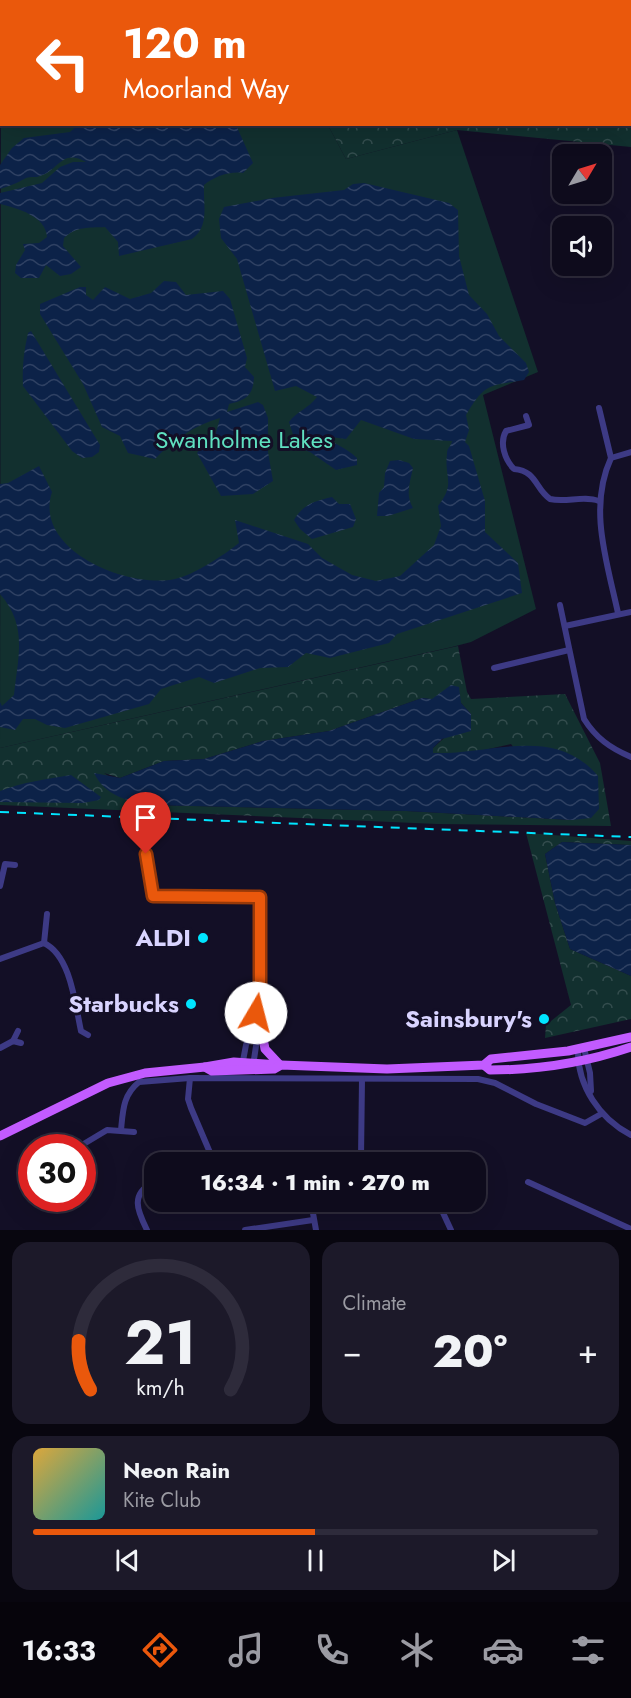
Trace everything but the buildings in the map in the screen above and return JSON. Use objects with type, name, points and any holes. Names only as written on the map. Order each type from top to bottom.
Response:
[{"type":"main road","points":[[260,1022],[265,1049],[281,1065]]},
{"type":"main road","points":[[0,1136],[108,1083],[144,1073],[205,1067],[220,1063],[242,1066],[281,1065],[387,1069],[484,1065],[491,1059],[581,1049],[631,1037]]},
{"type":"main road","points":[[484,1065],[490,1070],[554,1067],[583,1062],[631,1047]]},
{"type":"main road","points":[[514,1055],[525,1064],[543,1062],[554,1067]]},
{"type":"street","points":[[599,408],[611,458],[603,474],[599,501],[600,527],[618,613]]},
{"type":"street","points":[[526,416],[529,425],[506,431],[503,436],[508,463],[514,469],[522,470],[532,476],[550,499],[564,501],[592,498],[599,501]]},
{"type":"street","points":[[611,458],[631,452]]},
{"type":"street","points":[[560,605],[584,719],[594,735],[615,750],[631,757]]},
{"type":"street","points":[[565,626],[631,612]]},
{"type":"street","points":[[494,668],[569,650]]},
{"type":"street","points":[[146,854],[153,896],[260,897],[260,1022],[253,1066]]},
{"type":"street","points":[[0,886],[5,864],[1,858]]},
{"type":"street","points":[[5,864],[15,865]]},
{"type":"street","points":[[44,943],[46,914]]},
{"type":"street","points":[[0,959],[44,943]]},
{"type":"street","points":[[44,943],[59,956],[72,992],[81,1031],[88,1035]]},
{"type":"street","points":[[242,1066],[260,1007]]},
{"type":"street","points":[[0,1048],[13,1041],[18,1031]]},
{"type":"street","points":[[75,1037],[81,1031]]},
{"type":"street","points":[[13,1041],[21,1043]]},
{"type":"street","points":[[581,1049],[590,1092]]},
{"type":"street","points":[[583,1062],[581,1076],[602,1114],[615,1126],[631,1135]]},
{"type":"street","points":[[121,1130],[124,1101],[128,1093],[139,1082],[190,1078],[478,1079],[495,1083],[536,1104],[585,1123],[602,1114]]},
{"type":"street","points":[[190,1078],[188,1099],[210,1152]]},
{"type":"street","points":[[361,1152],[362,1080]]},
{"type":"street","points":[[96,1136],[102,1132],[121,1130],[134,1132]]},
{"type":"street","points":[[528,1182],[631,1229]]},
{"type":"street","points":[[144,1189],[136,1201],[137,1211],[147,1230]]},
{"type":"street","points":[[312,1212],[316,1230]]},
{"type":"street","points":[[443,1212],[451,1230]]},
{"type":"street","points":[[245,1230],[267,1229],[313,1220]]},
{"type":"green space","name":"Swanholme Lakes","points":[[1,126],[329,126],[346,159],[457,130],[538,372],[483,395],[536,609],[471,642],[452,647],[0,748]]},
{"type":"green space","points":[[329,126],[631,126],[631,147],[612,144],[457,130],[346,159]]},
{"type":"green space","points":[[458,646],[467,692],[471,699],[565,694],[600,763],[611,826],[438,824],[0,805],[0,748]],"holes":[[[422,698],[461,703],[471,714],[433,748],[433,753],[466,754],[511,744],[572,820],[406,811],[150,805],[104,773],[120,778],[164,761],[204,759],[263,741],[329,731]]]},
{"type":"green space","points":[[526,833],[631,841],[631,845],[562,842],[545,854],[555,903],[570,949],[631,976],[631,1019],[545,1038],[546,1025],[571,1005]]},
{"type":"water","points":[[77,126],[236,126],[253,163],[243,173],[222,175],[204,185],[203,221],[198,234],[192,239],[119,256],[118,242],[105,227],[83,228],[64,238],[63,246],[81,267],[71,274],[60,276],[46,265],[39,278],[21,278],[15,273],[16,265],[25,250],[23,244],[39,243],[47,237],[42,224],[36,218],[0,204],[0,193],[42,183],[60,167],[73,162],[86,162],[71,157],[38,177],[26,178],[0,189],[0,165],[12,148],[24,138],[70,132]]},
{"type":"water","points":[[364,183],[449,203],[458,210],[459,256],[469,295],[487,314],[499,336],[526,363],[529,372],[524,380],[495,385],[483,391],[478,397],[466,415],[469,430],[465,442],[469,446],[485,501],[485,532],[518,563],[522,593],[397,634],[389,643],[330,658],[306,653],[288,667],[260,668],[214,683],[199,677],[161,689],[149,704],[65,728],[47,725],[35,719],[23,719],[15,730],[0,727],[0,702],[2,706],[14,695],[19,642],[15,618],[0,594],[0,484],[8,483],[39,466],[52,492],[50,513],[56,531],[70,548],[88,561],[133,578],[155,581],[175,579],[200,569],[239,543],[235,520],[308,544],[322,558],[352,575],[376,581],[400,576],[434,545],[441,526],[438,506],[447,492],[446,462],[452,441],[414,439],[361,420],[346,439],[323,436],[357,458],[357,465],[336,470],[310,452],[297,447],[289,422],[317,397],[296,386],[275,391],[237,259],[221,238],[219,219],[224,207],[272,198],[344,190],[353,184]]},
{"type":"water","points":[[164,281],[176,282],[186,295],[223,291],[230,299],[247,358],[245,367],[254,377],[248,396],[229,404],[227,412],[258,402],[263,405],[268,418],[268,452],[273,481],[253,494],[221,496],[197,453],[200,449],[210,445],[220,418],[185,434],[155,459],[128,453],[120,436],[102,427],[83,384],[40,314],[40,304],[80,287],[86,287],[86,295],[93,300],[105,287],[130,299],[151,293]]},
{"type":"water","points":[[31,331],[100,445],[99,452],[92,457],[82,458],[72,451],[23,386],[24,352],[28,333]]},
{"type":"water","points":[[399,460],[409,463],[413,468],[409,493],[413,508],[388,516],[377,516],[379,493],[384,487],[385,473],[390,461]]},
{"type":"water","points":[[332,497],[339,504],[350,504],[356,519],[353,527],[312,539],[300,529],[294,520],[301,510],[310,504]]},
{"type":"water","points":[[451,685],[459,687],[461,703],[471,714],[471,731],[442,739],[433,748],[433,753],[521,746],[542,746],[562,751],[581,760],[598,776],[599,809],[591,818],[572,820],[406,811],[150,805],[134,802],[111,792],[104,787],[94,773],[120,778],[164,761],[204,759],[263,741],[329,731],[422,698],[432,699]]},
{"type":"water","points":[[71,775],[101,797],[99,800],[83,803],[0,802],[0,791],[26,783]]},
{"type":"water","points":[[562,842],[631,845],[631,976],[570,949],[555,903],[545,854]]},
{"type":"railway","points":[[0,812],[631,837]]},
{"type":"place","name":"ALDI","points":[[203,938]]},
{"type":"place","name":"Starbucks","points":[[191,1004]]},
{"type":"place","name":"Sainsbury's","points":[[544,1019]]},
{"type":"route","points":[[146,854],[153,896],[260,897],[261,986],[260,1007],[256,1013]]}]
